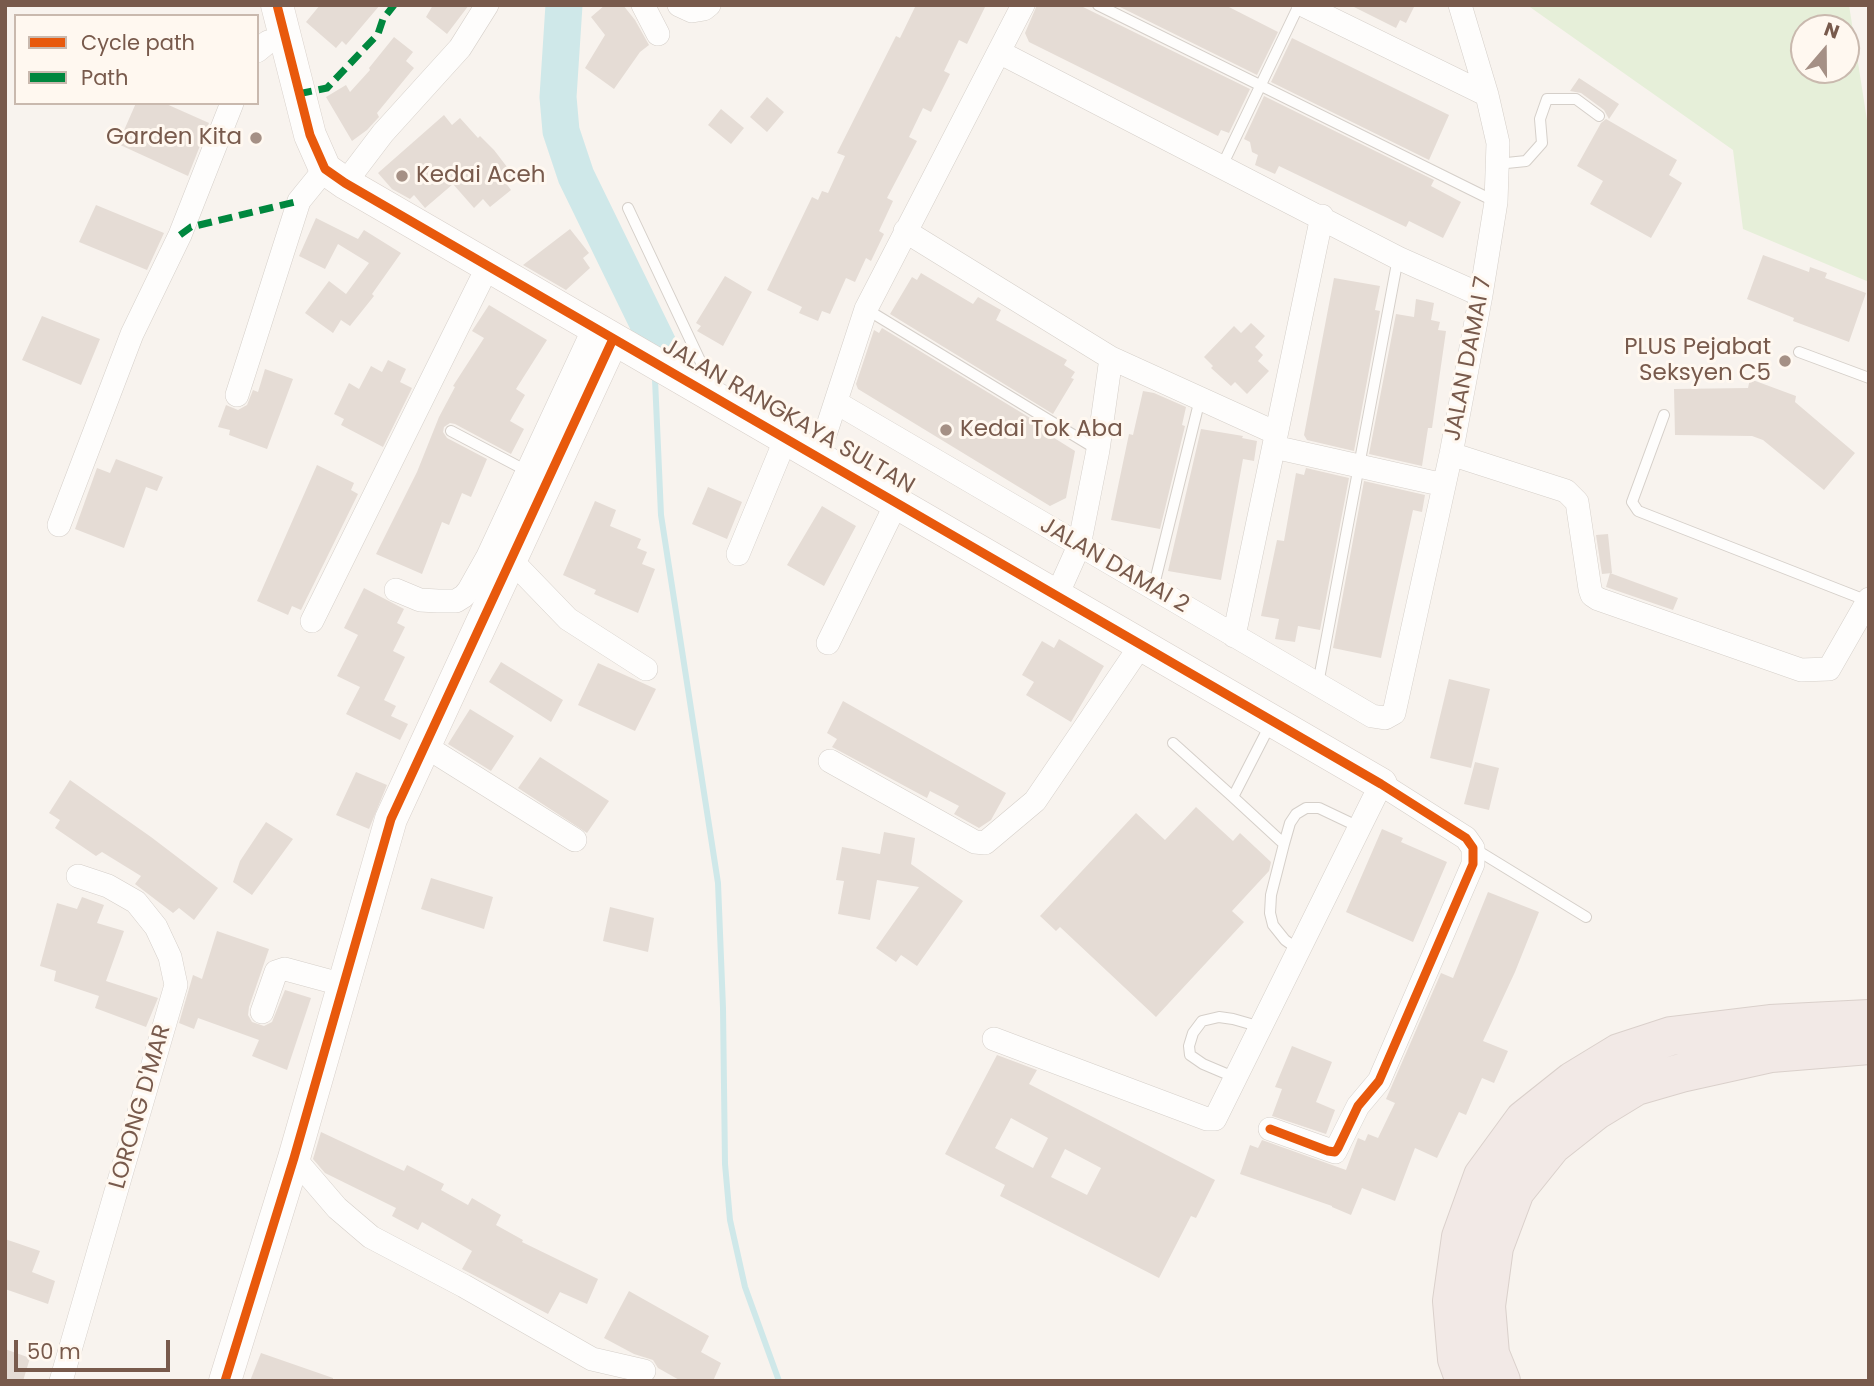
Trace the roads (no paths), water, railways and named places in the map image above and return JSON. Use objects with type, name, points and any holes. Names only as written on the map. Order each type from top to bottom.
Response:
[{"type":"highway","points":[[1465,1381],[1457,1359],[1452,1301],[1461,1237],[1483,1176],[1524,1120],[1573,1081],[1619,1052],[1671,1036],[1770,1024],[1869,1019]]},
{"type":"highway","points":[[1501,1381],[1490,1354],[1486,1306],[1494,1247],[1516,1191],[1552,1145],[1595,1111],[1636,1086],[1771,1053],[1869,1045]]},
{"type":"street","points":[[277,5],[271,44],[310,135],[335,176]]},
{"type":"street","points":[[237,395],[299,201],[335,176],[383,133],[460,48],[488,5]]},
{"type":"street","points":[[643,5],[658,34]]},
{"type":"street","points":[[679,5],[692,10],[704,9],[709,5]]},
{"type":"street","points":[[818,456],[866,309],[1023,5]]},
{"type":"street","points":[[1301,5],[1487,95]]},
{"type":"street","name":"JALAN DAMAI 7","points":[[1394,713],[1451,454],[1496,202],[1498,143],[1487,95],[1460,5]]},
{"type":"street","points":[[999,52],[1322,216],[1398,258],[1481,295]]},
{"type":"street","points":[[59,525],[132,334],[180,235],[231,105]]},
{"type":"street","name":"JALAN RANGKAYA SULTAN","points":[[335,176],[1381,784]]},
{"type":"street","points":[[1234,636],[1322,216]]},
{"type":"street","points":[[905,231],[1111,358],[1200,399],[1275,440],[1360,467],[1444,485]]},
{"type":"street","points":[[312,621],[488,266]]},
{"type":"street","points":[[396,590],[419,600],[456,601],[464,596],[487,558],[527,471],[603,333]]},
{"type":"street","points":[[225,1381],[294,1158],[391,820],[511,560],[603,333]]},
{"type":"street","points":[[1057,595],[1079,546],[1098,450],[1111,358]]},
{"type":"street","name":"JALAN DAMAI 2","points":[[837,402],[1372,716],[1385,718],[1394,713]]},
{"type":"street","points":[[738,554],[786,438]]},
{"type":"street","points":[[1451,454],[1566,491],[1577,502],[1592,595],[1611,604],[1801,670],[1829,669],[1868,600]]},
{"type":"street","points":[[828,643],[897,502]]},
{"type":"street","points":[[511,560],[568,619],[646,669]]},
{"type":"street","points":[[831,761],[975,842],[985,843],[1035,801],[1141,645]]},
{"type":"street","points":[[425,746],[575,840]]},
{"type":"street","points":[[993,1039],[1207,1119],[1215,1119],[1381,784],[1466,838],[1473,848],[1473,864],[1378,1081],[1358,1106],[1335,1152],[1328,1152],[1270,1129]]},
{"type":"street","name":"LORONG D'MAR","points":[[61,1381],[176,985],[170,957],[156,928],[136,902],[108,886],[78,876]]},
{"type":"street","points":[[262,1012],[276,972],[285,969],[344,985]]},
{"type":"street","points":[[294,1158],[337,1208],[371,1237],[592,1359],[644,1371]]},
{"type":"lane","points":[[1098,5],[1496,202]]},
{"type":"lane","points":[[1222,166],[1301,5]]},
{"type":"lane","points":[[1497,164],[1526,161],[1542,143],[1540,119],[1547,99],[1576,99],[1599,116]]},
{"type":"lane","points":[[628,208],[718,399]]},
{"type":"lane","points":[[1318,684],[1398,258]]},
{"type":"lane","points":[[866,309],[1098,450]]},
{"type":"lane","points":[[1799,352],[1869,378]]},
{"type":"lane","points":[[1153,589],[1200,399]]},
{"type":"lane","points":[[1664,415],[1632,502],[1638,511],[1868,600]]},
{"type":"lane","points":[[451,431],[527,471]]},
{"type":"lane","points":[[1233,797],[1272,721]]},
{"type":"lane","points":[[1173,743],[1284,844]]},
{"type":"lane","points":[[1299,950],[1285,940],[1273,925],[1270,913],[1271,895],[1290,823],[1296,814],[1306,808],[1319,808],[1359,827]]},
{"type":"lane","points":[[1473,848],[1586,917]]},
{"type":"lane","points":[[1236,1078],[1203,1064],[1190,1055],[1189,1046],[1193,1033],[1202,1021],[1219,1017],[1261,1027]]},
{"type":"waterway","points":[[564,5],[558,97],[561,131],[576,176],[659,346]]},
{"type":"waterway","points":[[655,379],[661,515],[718,883],[725,1164],[730,1220],[745,1287],[779,1381]]},
{"type":"place","name":"Garden Kita","points":[[256,138]]},
{"type":"place","name":"Kedai Aceh","points":[[402,176]]},
{"type":"place","name":"PLUS Pejabat Seksyen C5","points":[[1785,361]]},
{"type":"place","name":"Kedai Tok Aba","points":[[946,430]]}]
